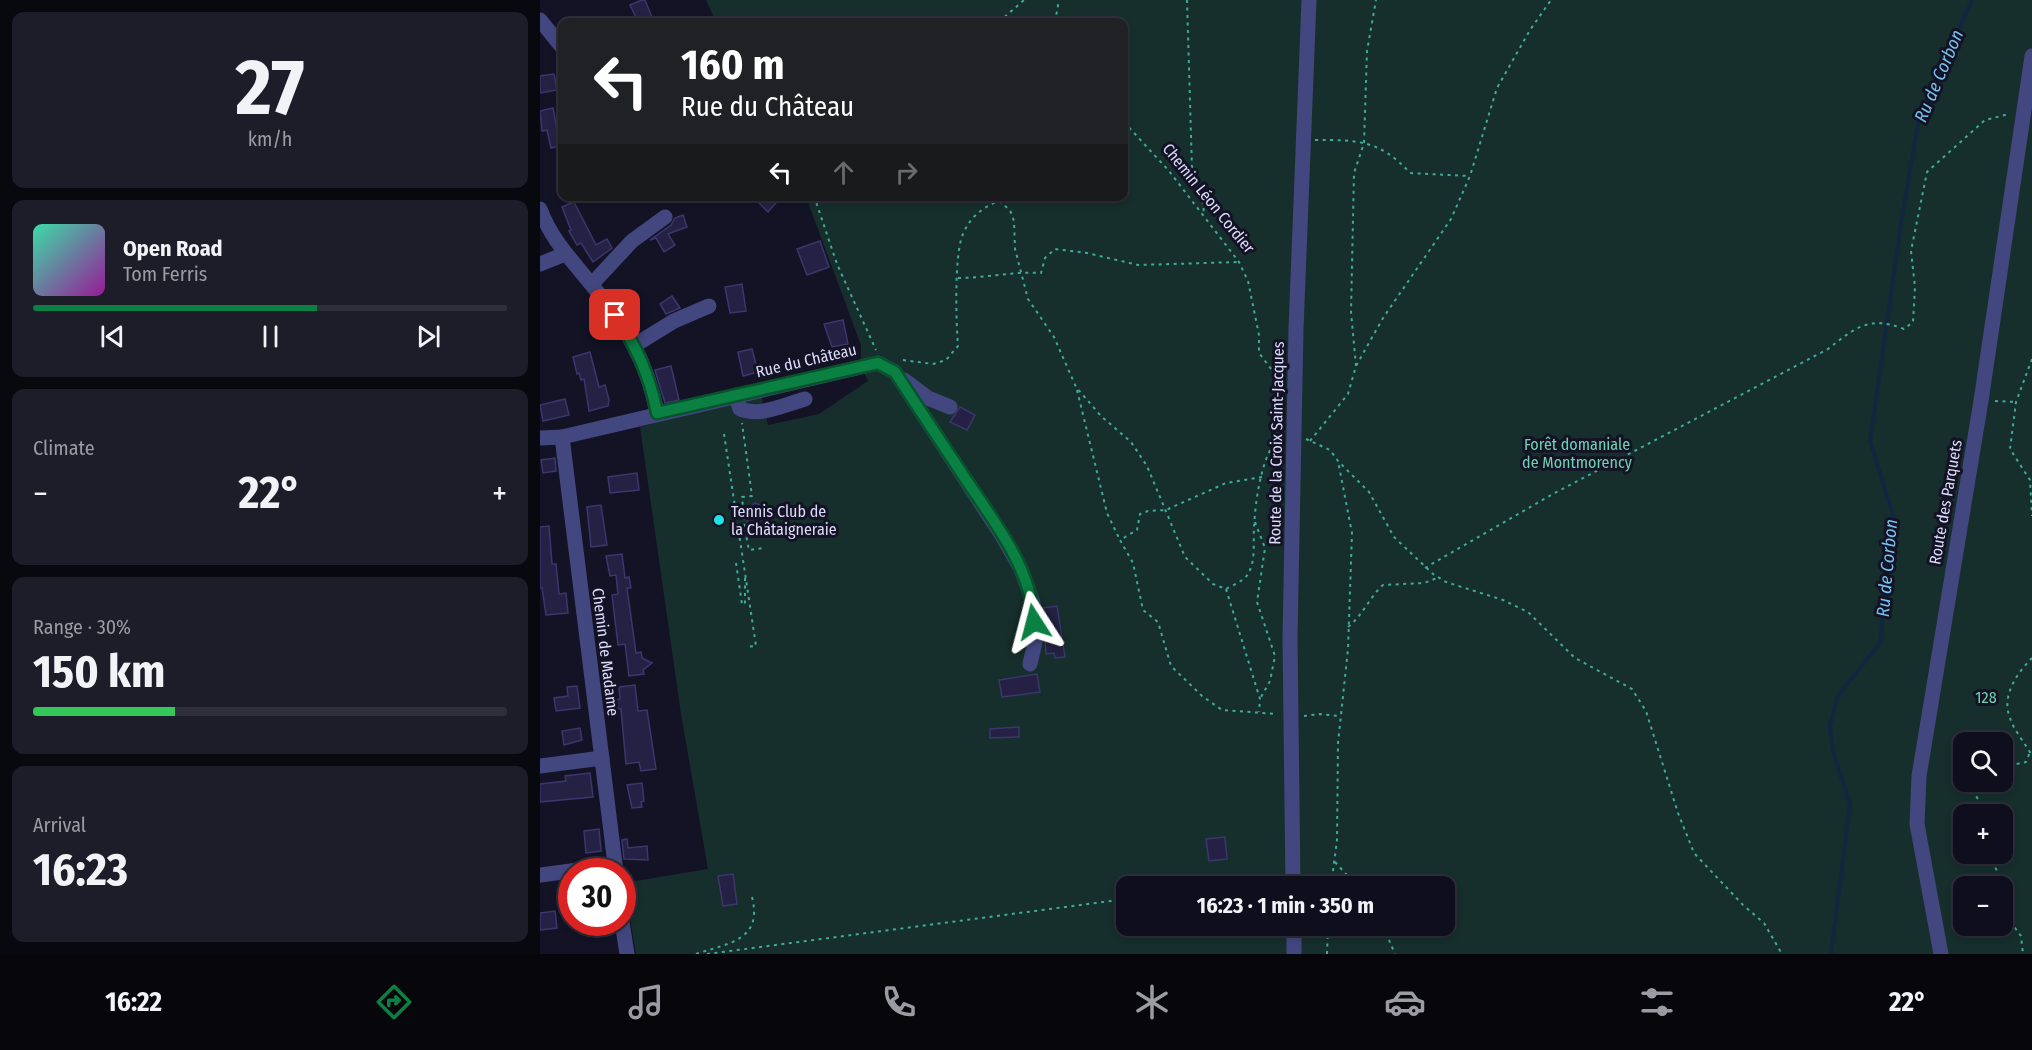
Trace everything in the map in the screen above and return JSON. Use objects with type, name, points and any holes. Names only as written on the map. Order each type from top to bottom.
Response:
[{"type":"street","name":"Route de la Croix Saint-Jacques","points":[[1293,876],[1289,715],[1295,432],[1287,403],[1309,0]]},
{"type":"street","points":[[540,20],[558,41]]},
{"type":"street","name":"Route des Parquets","points":[[1941,954],[1917,824],[1919,776],[1981,400],[2032,56]]},
{"type":"street","points":[[540,209],[546,226],[565,254],[592,284],[635,345],[652,384],[657,413]]},
{"type":"street","points":[[592,284],[632,241],[665,217]]},
{"type":"street","points":[[540,264],[565,254]]},
{"type":"street","points":[[635,345],[674,321],[709,306]]},
{"type":"street","name":"Rue du Château","points":[[540,438],[562,437],[657,413],[738,402],[878,363],[896,367]]},
{"type":"street","points":[[896,367],[928,398],[950,407]]},
{"type":"street","points":[[896,367],[1004,537],[1021,569],[1033,602],[1035,642],[1030,664]]},
{"type":"street","points":[[738,402],[749,412],[761,412],[804,399]]},
{"type":"street","name":"Chemin de Madame","points":[[562,437],[614,858]]},
{"type":"street","points":[[540,766],[602,758]]},
{"type":"street","points":[[540,874],[558,873]]},
{"type":"street","points":[[624,936],[627,954]]},
{"type":"street","points":[[1294,936],[1294,954]]},
{"type":"path","points":[[1004,18],[1024,0]]},
{"type":"path","points":[[1056,18],[1059,0]]},
{"type":"path","points":[[1187,0],[1192,169],[1202,196],[1205,216]]},
{"type":"path","points":[[1356,366],[1351,312],[1354,173],[1364,143],[1367,51],[1376,0]]},
{"type":"path","points":[[1311,441],[1348,394],[1356,366],[1383,318],[1451,219],[1470,176],[1497,88],[1530,30],[1551,0]]},
{"type":"path","points":[[1425,568],[1551,495],[1828,348],[1859,325],[1887,322],[1904,329],[1913,322],[1915,286],[1911,251],[1927,172],[1985,120],[2024,109]]},
{"type":"path","name":"Chemin Léon Cordier","points":[[1128,126],[1169,171],[1239,262],[1248,281],[1259,334],[1259,353],[1278,377],[1287,403]]},
{"type":"path","points":[[1303,140],[1364,143],[1394,155],[1410,173],[1470,176]]},
{"type":"path","points":[[816,201],[837,264],[880,357]]},
{"type":"path","points":[[896,367],[909,359],[920,364],[933,364],[946,360],[958,346],[958,278],[962,235],[976,214],[996,201]]},
{"type":"path","points":[[1002,201],[1010,210],[1014,221],[1015,249],[1028,299],[1054,337],[1077,387],[1107,513],[1133,564],[1143,610],[1158,622],[1171,666],[1202,696],[1222,710],[1340,716]]},
{"type":"path","points":[[958,278],[1010,276],[1019,271],[1041,273],[1045,258],[1055,249],[1087,253],[1138,265],[1239,262]]},
{"type":"path","points":[[2032,359],[2016,402],[2010,449],[2030,480],[2032,516]]},
{"type":"path","points":[[1278,377],[1287,403]]},
{"type":"path","points":[[1077,387],[1101,416],[1131,442],[1147,466],[1185,557],[1207,580],[1226,589],[1260,699]]},
{"type":"path","points":[[1981,400],[2016,402]]},
{"type":"path","points":[[738,402],[752,496],[742,497],[745,530],[749,550],[764,548]]},
{"type":"path","points":[[1279,437],[1280,426]]},
{"type":"path","points":[[1226,589],[1247,576],[1253,561],[1254,520],[1264,460],[1273,443],[1284,433],[1295,432],[1330,450],[1369,492],[1394,537],[1425,568],[1439,577],[1503,600],[1528,612],[1575,658],[1632,689],[1646,711],[1678,813],[1694,853],[1743,905],[1764,923],[1782,954]]},
{"type":"path","points":[[724,434],[741,532],[756,646],[747,647]]},
{"type":"path","points":[[1333,876],[1352,533],[1338,461]]},
{"type":"path","points":[[1120,540],[1137,530],[1140,514],[1166,510],[1226,483],[1262,477]]},
{"type":"path","points":[[1254,520],[1265,548],[1257,602],[1275,656],[1270,681],[1260,699],[1258,713]]},
{"type":"path","points":[[741,532],[745,530]]},
{"type":"path","points":[[736,563],[742,604],[745,604],[745,566]]},
{"type":"path","points":[[1348,627],[1362,616],[1370,598],[1383,585],[1424,583],[1439,577]]},
{"type":"path","points":[[2013,765],[2026,762],[2031,754],[2010,718],[2008,702],[2016,675],[2032,658]]},
{"type":"path","points":[[1335,862],[1348,876]]},
{"type":"path","points":[[696,954],[737,941],[752,927],[755,909],[752,897]]},
{"type":"path","points":[[707,954],[1116,900]]},
{"type":"path","points":[[2013,928],[2021,936],[2023,954]]},
{"type":"path","points":[[1327,954],[1328,936]]},
{"type":"path","points":[[1387,936],[1395,954]]},
{"type":"green space","name":"Forêt domaniale de Montmorency","points":[[706,0],[2032,0],[2032,954],[636,954],[633,936],[636,936],[636,881],[708,869],[681,714],[640,427],[761,395],[768,425],[819,414],[868,381],[861,367],[861,345],[807,201],[1128,201],[1128,18],[714,18]]},
{"type":"building","points":[[645,0],[652,18],[636,18],[630,5]]},
{"type":"building","points":[[554,74],[557,90],[540,93],[540,76]]},
{"type":"building","points":[[553,108],[558,146],[551,148],[547,130],[542,131],[540,111]]},
{"type":"building","points":[[759,201],[778,201],[768,212]]},
{"type":"building","points":[[574,202],[596,245],[607,239],[612,248],[593,262],[581,243],[577,245],[569,231],[571,230],[562,207]]},
{"type":"building","points":[[683,215],[687,227],[668,234],[675,245],[664,252],[656,238],[650,240],[671,225],[675,218]]},
{"type":"building","points":[[820,241],[829,267],[807,275],[797,249]]},
{"type":"building","points":[[742,284],[746,311],[730,313],[725,287]]},
{"type":"building","points":[[672,296],[680,308],[666,314],[660,304]]},
{"type":"building","points":[[843,320],[848,344],[832,347],[824,324]]},
{"type":"building","points":[[752,349],[758,372],[743,376],[738,352]]},
{"type":"building","points":[[590,352],[599,387],[605,385],[609,400],[608,406],[589,411],[584,379],[581,380],[579,373],[577,374],[573,357]]},
{"type":"building","points":[[671,366],[679,400],[665,403],[655,370]]},
{"type":"building","points":[[565,399],[569,415],[543,421],[540,405]]},
{"type":"building","points":[[960,407],[975,415],[967,430],[950,422]]},
{"type":"building","points":[[555,458],[556,471],[543,473],[541,460]]},
{"type":"building","points":[[637,473],[639,490],[610,493],[608,477]]},
{"type":"building","points":[[755,503],[765,507],[768,524],[755,533],[749,531],[746,514],[747,509]]},
{"type":"building","points":[[601,505],[607,545],[591,547],[587,507]]},
{"type":"building","points":[[549,526],[552,564],[556,564],[559,594],[566,593],[568,613],[546,615],[542,588],[540,588],[540,527]]},
{"type":"building","points":[[622,554],[625,578],[629,577],[631,588],[627,588],[636,653],[641,652],[642,658],[652,663],[643,670],[644,674],[629,676],[625,644],[618,645],[612,595],[618,594],[616,575],[610,576],[606,556]]},
{"type":"building","points":[[1057,606],[1065,657],[1055,658],[1054,653],[1046,654],[1043,608]]},
{"type":"building","points":[[1037,674],[1040,692],[1002,697],[999,680]]},
{"type":"building","points":[[635,685],[638,711],[647,710],[656,769],[641,771],[639,762],[626,764],[621,709],[617,709],[616,700],[620,699],[619,687]]},
{"type":"building","points":[[577,686],[580,708],[556,711],[554,698],[568,696],[567,687]]},
{"type":"building","points":[[1019,727],[1019,737],[990,738],[990,729]]},
{"type":"building","points":[[580,728],[582,740],[564,745],[562,731]]},
{"type":"building","points":[[590,773],[593,797],[540,802],[540,784],[566,781],[565,776]]},
{"type":"building","points":[[642,783],[644,801],[641,802],[642,807],[632,808],[627,785]]},
{"type":"building","points":[[599,829],[601,851],[586,853],[584,831]]},
{"type":"building","points":[[1225,837],[1227,859],[1209,861],[1206,839]]},
{"type":"building","points":[[627,839],[628,848],[647,846],[648,860],[624,858],[622,840]]},
{"type":"building","points":[[733,874],[737,904],[723,906],[718,876]]},
{"type":"building","points":[[555,911],[557,928],[540,930],[540,913]]},
{"type":"waterway","name":"Ru de Corbon","points":[[1831,954],[1850,804],[1833,752],[1830,726],[1837,697],[1880,643],[1894,518],[1870,441],[1901,224],[1919,118],[1972,0]]},
{"type":"place","name":"Tennis Club de la Châtaigneraie","points":[[719,520]]},
{"type":"route","points":[[615,315],[645,365],[652,384],[657,413],[878,363],[895,372],[1004,537],[1021,569],[1033,602],[1034,622]]},
{"type":"park label","name":"128","points":[[1986,697]]}]
